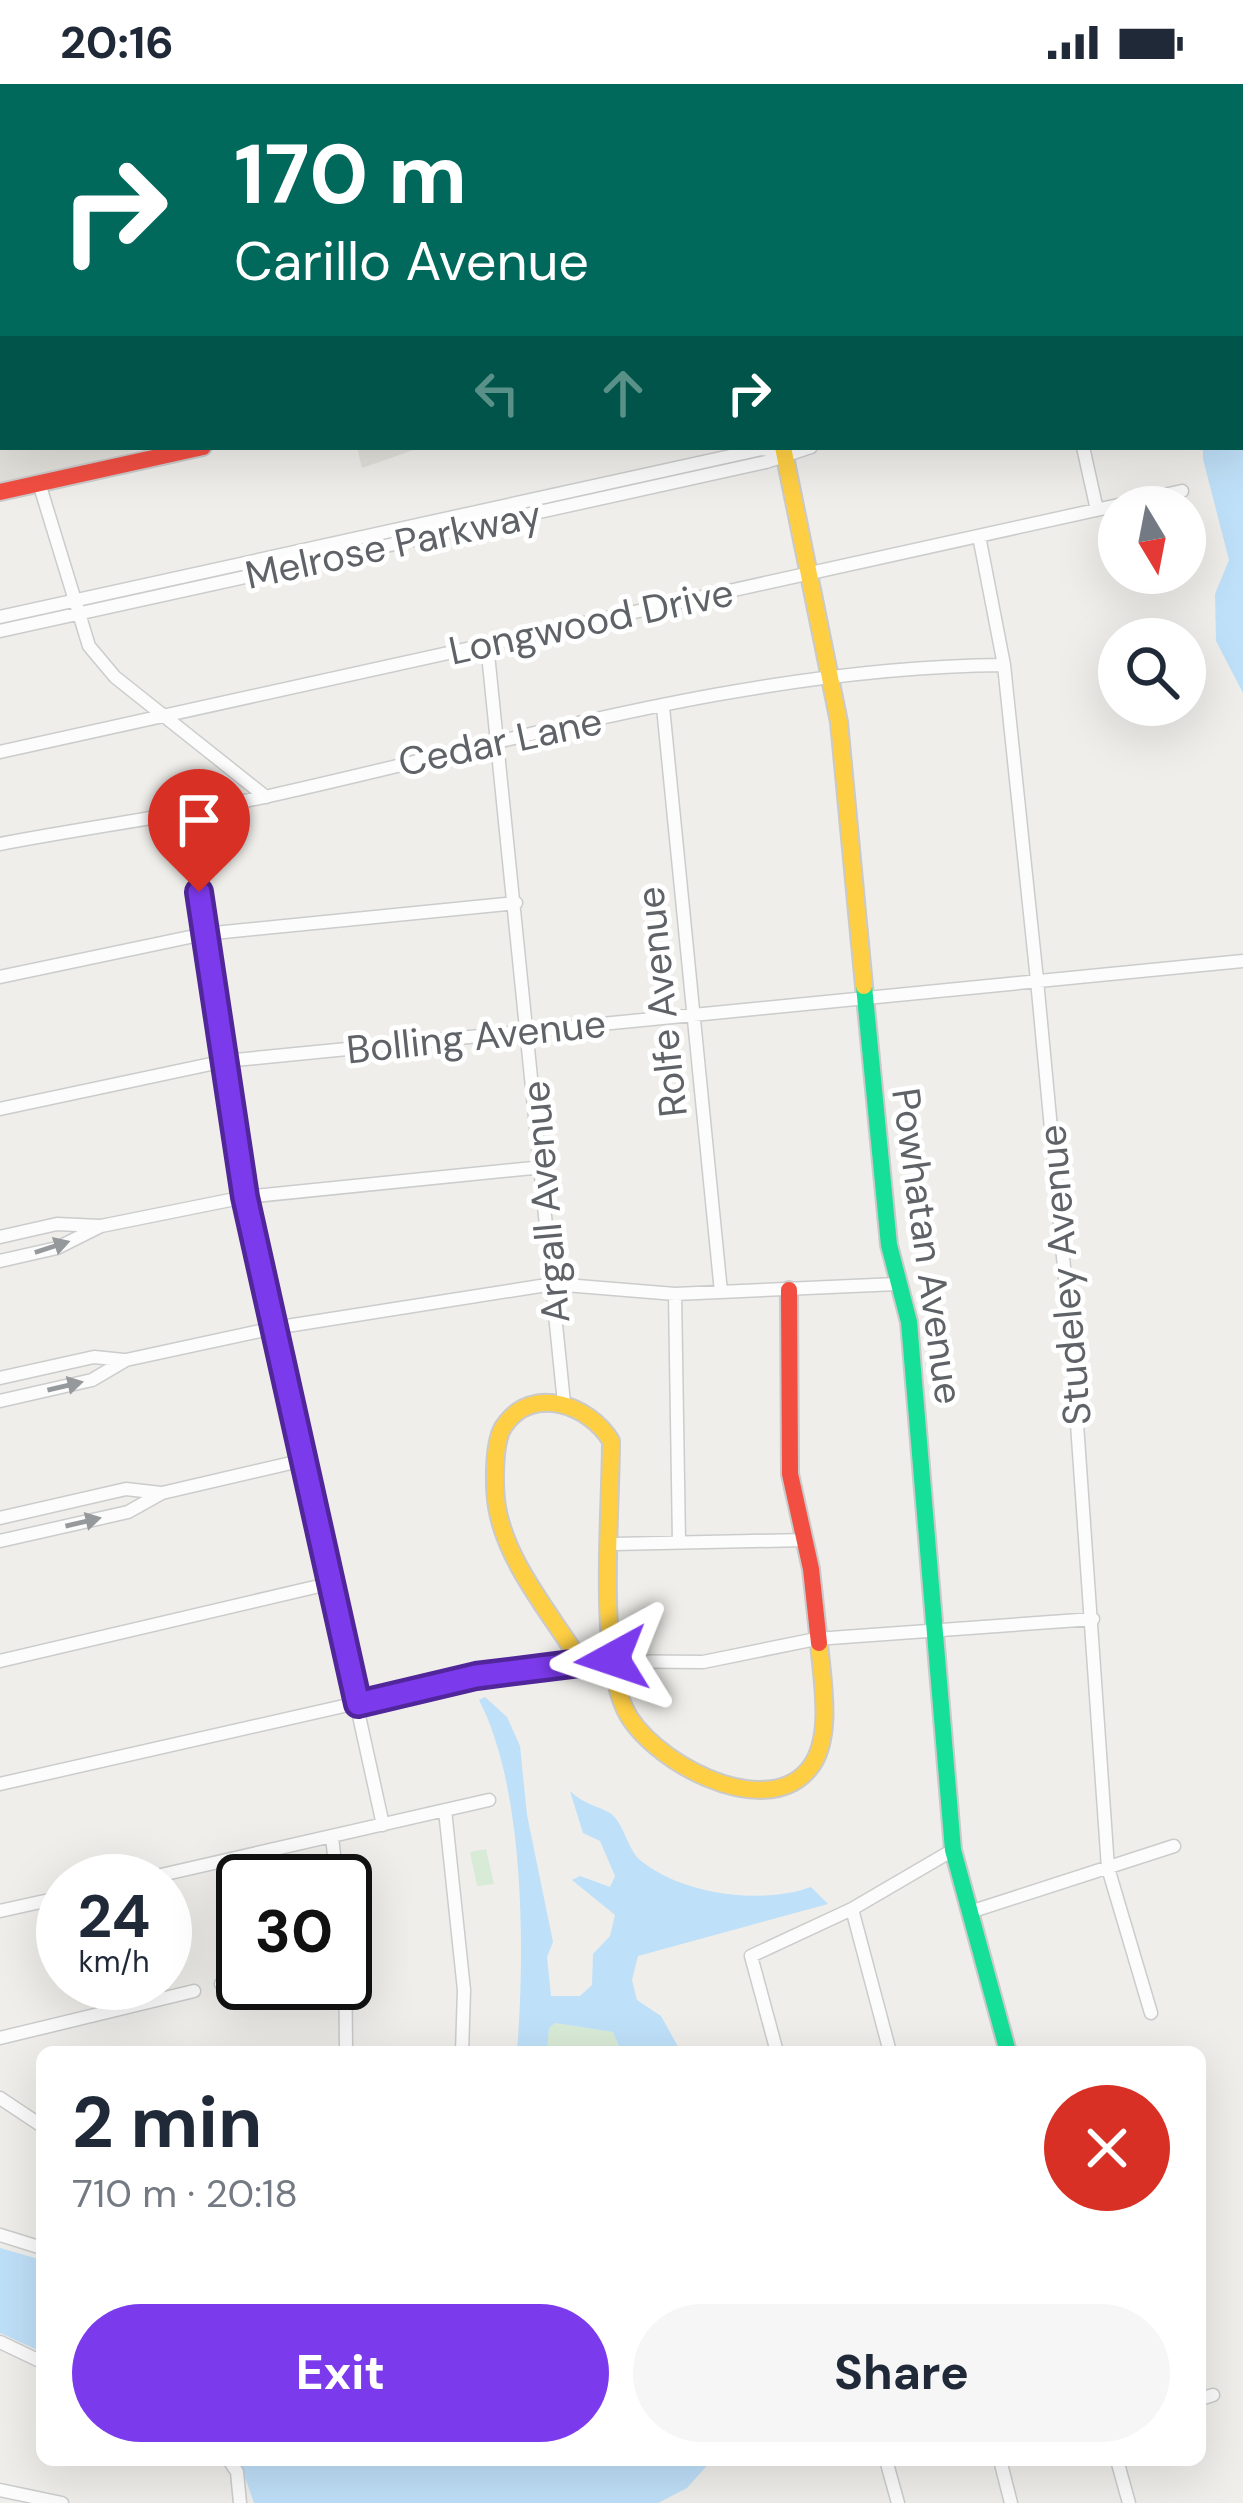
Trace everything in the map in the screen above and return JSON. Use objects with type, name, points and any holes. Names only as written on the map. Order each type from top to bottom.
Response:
[{"type":"street","points":[[0,492],[189,450]]},
{"type":"street","name":"Melrose Parkway","points":[[0,631],[74,608],[758,450]]},
{"type":"street","name":"Powhatan Avenue","points":[[784,450],[832,675],[897,1284],[909,1322],[953,1850],[1006,2046]]},
{"type":"street","points":[[1084,450],[1097,510]]},
{"type":"street","points":[[39,483],[74,608],[101,662],[266,796]]},
{"type":"street","name":"Longwood Drive","points":[[0,752],[1097,510]]},
{"type":"street","name":"Studeley Avenue","points":[[979,536],[1004,665],[1036,980],[1093,1619],[1108,1868],[1151,2013]]},
{"type":"street","name":"Melrose Parkway","points":[[0,617],[74,608]]},
{"type":"street","name":"Argall Avenue","points":[[487,644],[564,1403]]},
{"type":"street","name":"Cedar Lane","points":[[0,844],[266,796],[499,738],[832,675],[897,666],[1004,665]]},
{"type":"street","name":"Rolfe Avenue","points":[[663,707],[721,1292]]},
{"type":"street","points":[[188,809],[245,1197],[383,1825]]},
{"type":"street","points":[[0,977],[204,934],[516,903]]},
{"type":"street","name":"Bolling Avenue","points":[[0,1108],[225,1061],[1243,961]]},
{"type":"street","points":[[0,1238],[57,1224],[101,1226],[245,1197],[542,1167]]},
{"type":"street","points":[[0,1261],[57,1248],[101,1226]]},
{"type":"street","points":[[0,1378],[94,1357],[126,1360],[274,1328],[553,1284],[675,1294],[897,1284]]},
{"type":"street","points":[[580,1661],[502,1537],[496,1501],[498,1440],[505,1423],[532,1407],[564,1403],[598,1417],[611,1441],[612,1659],[624,1709],[661,1755],[705,1780],[766,1789],[801,1776],[819,1751],[823,1726],[805,1540],[792,1491],[789,1290]]},
{"type":"street","points":[[675,1294],[680,1542]]},
{"type":"street","points":[[0,1401],[92,1380],[126,1360]]},
{"type":"street","points":[[0,1541],[128,1512],[162,1493],[304,1460]]},
{"type":"street","points":[[0,1518],[126,1489],[162,1493]]},
{"type":"street","points":[[614,1544],[805,1540]]},
{"type":"street","points":[[0,1661],[332,1583]]},
{"type":"street","points":[[0,1784],[476,1676],[612,1659],[703,1662],[815,1639],[1093,1619]]},
{"type":"street","points":[[192,1868],[489,1800]]},
{"type":"street","points":[[446,1810],[464,1990],[462,2046]]},
{"type":"street","points":[[332,1837],[334,1854]]},
{"type":"street","points":[[970,1912],[1174,1846]]},
{"type":"street","points":[[775,2046],[751,1956],[852,1909],[953,1850]]},
{"type":"street","points":[[0,1911],[36,1903]]},
{"type":"street","points":[[852,1909],[888,2046]]},
{"type":"street","points":[[0,2038],[194,1991]]},
{"type":"street","points":[[346,2010],[346,2046]]},
{"type":"street","points":[[0,2098],[36,2122]]},
{"type":"street","points":[[0,2235],[36,2246]]},
{"type":"street","points":[[0,2342],[36,2359]]},
{"type":"street","points":[[233,2466],[240,2503]]},
{"type":"street","points":[[888,2466],[898,2503]]},
{"type":"street","points":[[1002,2466],[1011,2503]]},
{"type":"street","points":[[1119,2466],[1129,2503]]},
{"type":"street","points":[[0,2490],[62,2503]]},
{"type":"shaded area","points":[[0,450],[140,450],[0,483]]},
{"type":"shaded area","points":[[358,450],[413,450],[362,468]]},
{"type":"green space","points":[[486,1849],[494,1884],[477,1886],[470,1852]]},
{"type":"green space","points":[[555,2023],[613,2032],[619,2046],[548,2046],[549,2028]]},
{"type":"water","points":[[1203,450],[1243,450],[1243,693],[1216,641],[1215,594],[1229,560]]},
{"type":"water","points":[[485,1697],[507,1717],[520,1746],[527,1815],[553,1942],[547,1957],[551,1996],[580,1996],[592,1985],[593,1954],[610,1936],[615,1915],[572,1880],[580,1876],[610,1887],[615,1876],[600,1841],[583,1833],[570,1791],[610,1813],[640,1860],[678,1882],[746,1896],[811,1887],[828,1904],[638,1956],[632,1980],[637,2000],[661,2016],[678,2046],[619,2046],[613,2032],[555,2023],[549,2028],[548,2046],[517,2046],[521,1920],[513,1824],[494,1736],[479,1700]]},
{"type":"water","points":[[0,2248],[36,2258],[36,2349],[0,2333]]},
{"type":"water","points":[[241,2466],[707,2466],[687,2488],[658,2503],[254,2503]]},
{"type":"traffic: fast","points":[[864,986],[889,1245],[909,1322],[953,1850],[1006,2046]]},
{"type":"traffic: slow","points":[[784,450],[839,722],[864,986]]},
{"type":"traffic: slow","points":[[580,1661],[520,1568],[497,1507],[495,1465],[500,1433],[516,1413],[545,1403],[575,1409],[602,1428],[611,1441],[611,1650],[624,1707],[656,1746],[680,1764],[736,1787],[764,1790],[789,1784],[809,1769],[822,1742],[825,1708],[819,1643]]},
{"type":"traffic: jam","points":[[0,492],[189,450]]},
{"type":"traffic: jam","points":[[789,1290],[790,1474],[811,1569],[819,1643]]},
{"type":"route","points":[[199,892],[245,1197],[358,1704],[476,1676],[612,1659]]}]
